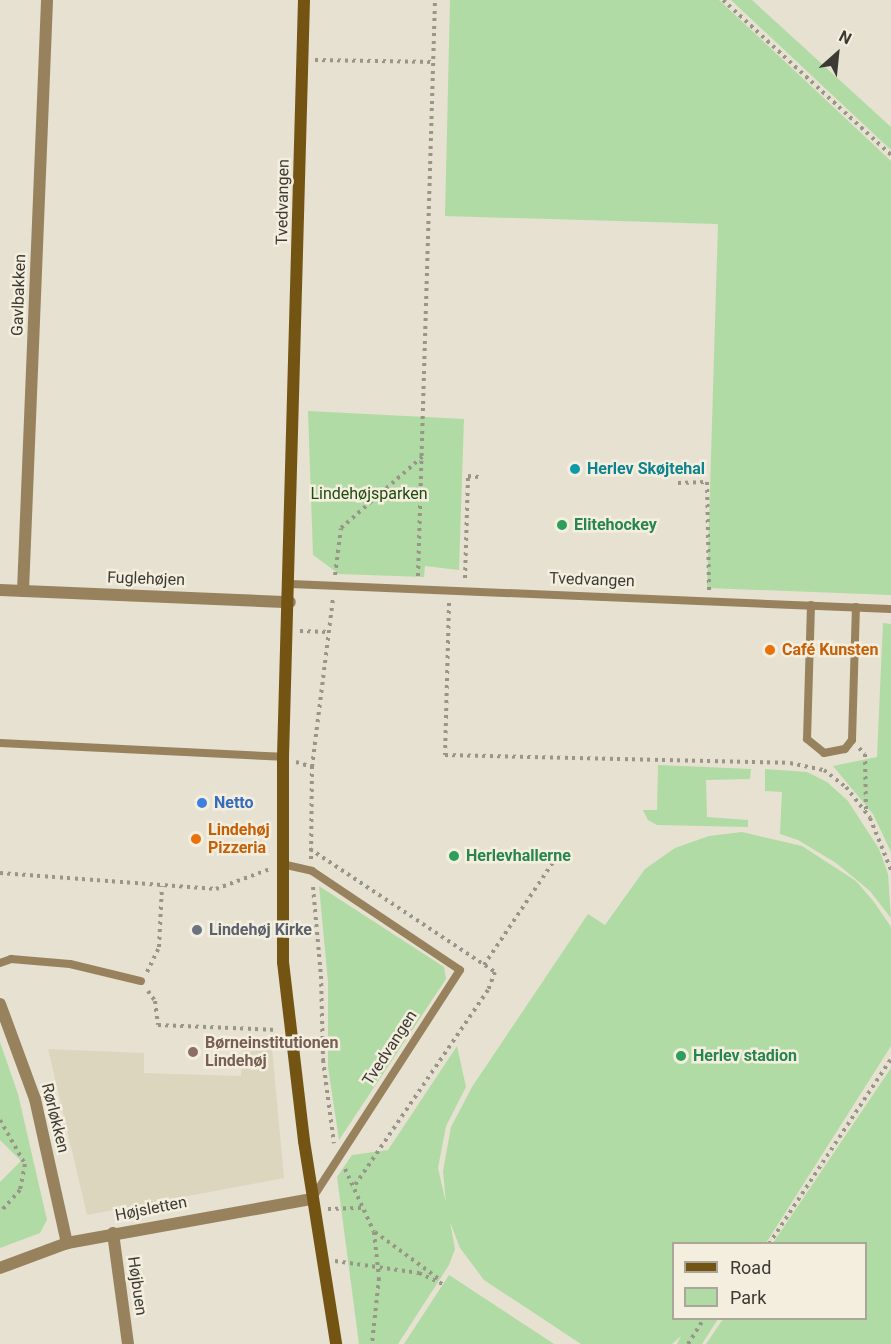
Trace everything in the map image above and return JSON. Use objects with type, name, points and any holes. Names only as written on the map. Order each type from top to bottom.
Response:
[{"type":"street","name":"Gavlbakken","points":[[23,591],[47,0]]},
{"type":"street","name":"Tvedvangen","points":[[304,0],[290,630],[282,864],[289,1030],[336,1344]]},
{"type":"street","name":"Fuglehøjen","points":[[0,590],[290,602]]},
{"type":"street","name":"Rørløkken","points":[[0,1004],[35,1099],[67,1243]]},
{"type":"street","name":"Højsletten","points":[[0,1268],[67,1243],[114,1233],[314,1205]]},
{"type":"street","name":"Højbuen","points":[[114,1233],[128,1344]]},
{"type":"lane","name":"Tvedvangen","points":[[291,584],[891,609]]},
{"type":"lane","points":[[811,605],[807,739],[814,748],[835,753],[852,740],[856,607]]},
{"type":"lane","points":[[0,743],[284,757]]},
{"type":"lane","name":"Tvedvangen","points":[[282,864],[312,871],[460,970],[340,1157],[314,1205]]},
{"type":"lane","points":[[0,963],[11,959],[70,964],[141,981]]},
{"type":"path","points":[[418,589],[435,0]]},
{"type":"path","points":[[723,0],[891,156]]},
{"type":"path","points":[[302,59],[435,62]]},
{"type":"path","points":[[372,1344],[377,1264],[374,1232],[334,1143],[323,1060],[321,976],[309,849],[312,767],[341,528],[422,457]]},
{"type":"path","points":[[465,591],[468,476],[479,477]]},
{"type":"path","points":[[678,483],[707,482],[709,601]]},
{"type":"path","points":[[449,590],[445,756],[790,764],[824,770],[846,787],[866,813],[891,870]]},
{"type":"path","points":[[290,630],[330,632]]},
{"type":"path","points":[[852,740],[865,754],[866,813]]},
{"type":"path","points":[[309,849],[495,972],[488,990],[353,1188]]},
{"type":"path","points":[[484,965],[556,858]]},
{"type":"path","points":[[0,873],[216,889],[282,864]]},
{"type":"path","points":[[162,886],[159,947],[141,981],[155,1001],[158,1025],[289,1030]]},
{"type":"path","points":[[770,1242],[891,1059]]},
{"type":"path","points":[[0,1120],[25,1164],[20,1190],[0,1212]]},
{"type":"path","points":[[314,1205],[364,1208]]},
{"type":"path","points":[[323,1260],[377,1264],[419,1273],[443,1284],[429,1270],[374,1232]]},
{"type":"path","points":[[688,1344],[703,1320]]},
{"type":"shaded area","points":[[271,1037],[284,1178],[87,1215],[48,1049],[144,1053],[144,1073],[241,1076],[243,1039]]},
{"type":"green space","points":[[450,0],[719,0],[891,161],[891,595],[707,588],[718,224],[445,216]]},
{"type":"green space","points":[[731,0],[752,0],[891,127],[891,150]]},
{"type":"green space","name":"Lindehøjsparken","points":[[308,411],[464,419],[459,570],[425,566],[424,577],[339,574],[313,555]]},
{"type":"green space","points":[[883,623],[891,624],[891,852],[873,814],[833,766],[877,757]]},
{"type":"green space","points":[[658,765],[751,769],[750,779],[706,780],[707,817],[748,820],[748,827],[657,825],[648,820],[643,810],[657,810]]},
{"type":"green space","points":[[765,769],[807,772],[827,782],[848,801],[879,849],[888,874],[891,918],[870,891],[836,863],[798,840],[780,834],[782,792],[765,791]]},
{"type":"green space","name":"Herlev stadion","points":[[742,832],[802,846],[856,881],[891,927],[891,1046],[767,1242],[672,1242],[672,1320],[717,1320],[702,1344],[677,1344],[681,1336],[672,1344],[581,1344],[484,1280],[460,1248],[450,1222],[455,1249],[449,1265],[398,1344],[359,1344],[337,1177],[352,1155],[388,1150],[457,1046],[466,1087],[446,1126],[438,1168],[446,1203],[443,1171],[451,1127],[472,1087],[588,914],[605,925],[645,869],[675,848],[709,836]]},
{"type":"green space","points":[[319,886],[444,967],[446,979],[339,1140],[328,1067],[328,982]]},
{"type":"green space","points":[[0,1042],[18,1094],[47,1220],[40,1233],[0,1248],[0,1182],[21,1161],[0,1140]]},
{"type":"green space","points":[[891,1068],[891,1344],[706,1344],[722,1320],[867,1320],[867,1242],[774,1242]]},
{"type":"green space","points":[[449,1275],[554,1344],[404,1344]]},
{"type":"place","name":"Herlev Skøjtehal","points":[[575,469]]},
{"type":"place","name":"Elitehockey","points":[[562,525]]},
{"type":"place","name":"Café Kunsten","points":[[770,650]]},
{"type":"place","name":"Netto","points":[[202,803]]},
{"type":"place","name":"Lindehøj Pizzeria","points":[[196,839]]},
{"type":"place","name":"Herlevhallerne","points":[[454,856]]},
{"type":"place","name":"Lindehøj Kirke","points":[[197,930]]},
{"type":"place","name":"Børneinstitutionen Lindehøj","points":[[193,1052]]},
{"type":"place","name":"Herlev stadion","points":[[681,1056]]}]
